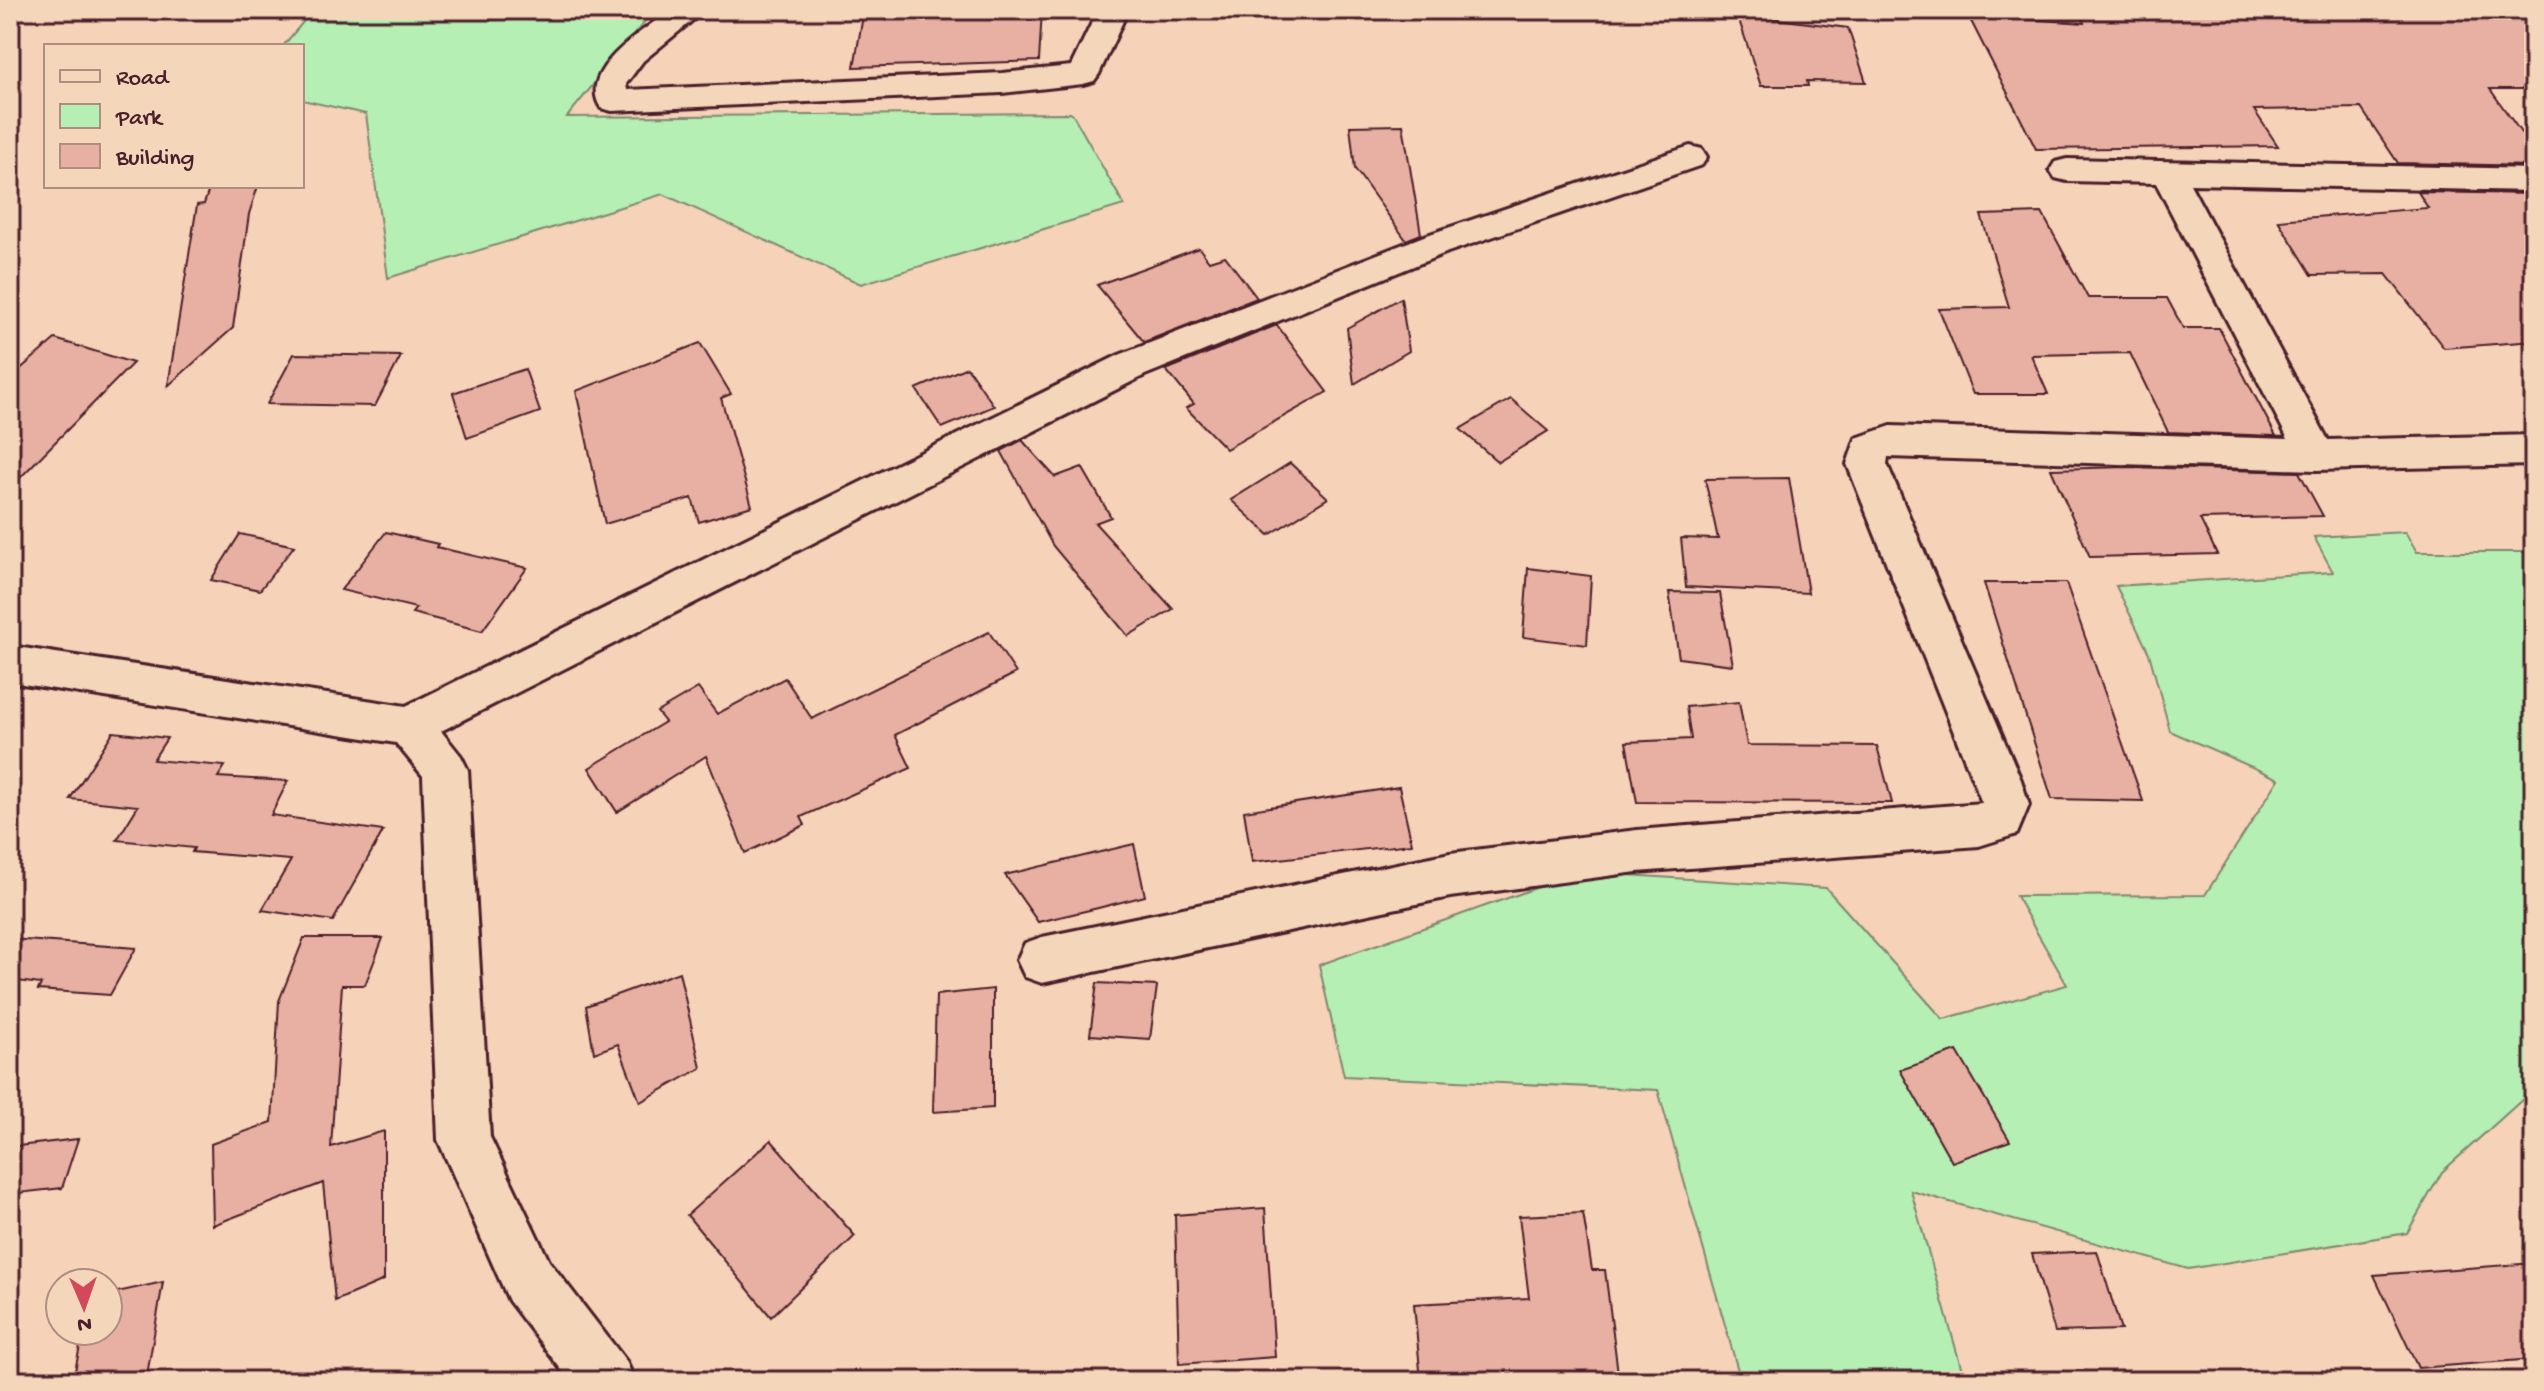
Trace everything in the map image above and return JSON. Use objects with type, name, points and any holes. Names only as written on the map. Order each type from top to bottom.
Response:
[{"type":"street","points":[[690,10],[632,54],[610,83],[612,101],[1002,83],[1083,74],[1113,10]]},
{"type":"street","points":[[10,664],[409,726],[1132,365],[1436,244],[1690,157]]},
{"type":"street","points":[[2067,170],[2534,180]]},
{"type":"street","points":[[2168,174],[2316,455]]},
{"type":"street","points":[[1042,960],[1450,875],[1637,851],[1979,825],[2001,819],[2006,805],[1998,780],[1867,464],[1870,448],[1891,441],[2316,455],[2534,450]]},
{"type":"street","points":[[409,726],[445,770],[464,1140],[529,1281],[606,1381]]},
{"type":"green space","points":[[313,10],[654,10],[567,117],[1072,113],[1124,205],[861,284],[663,194],[388,278],[366,114],[304,100],[304,44],[285,44]]},
{"type":"green space","points":[[2405,532],[2417,552],[2534,552],[2534,1089],[2442,1172],[2407,1233],[2188,1269],[1911,1191],[1965,1381],[1741,1381],[1658,1090],[1344,1076],[1319,965],[1581,872],[1826,888],[1943,1019],[2067,985],[2016,896],[2205,895],[2279,779],[2170,731],[2149,653],[2116,586],[2333,572],[2314,537]]},
{"type":"building","points":[[864,10],[1042,10],[1039,61],[854,67]]},
{"type":"building","points":[[2080,10],[2534,10],[2534,89],[2490,89],[2534,151],[2534,166],[2398,163],[2361,108],[2254,110],[2278,146],[2036,149],[1968,15],[2084,23]]},
{"type":"building","points":[[1737,14],[1848,28],[1866,82],[1807,81],[1808,86],[1761,86]]},
{"type":"building","points":[[1403,125],[1421,234],[1406,240],[1355,169],[1350,126]]},
{"type":"building","points":[[209,188],[257,188],[249,214],[233,328],[168,386],[197,205],[204,204]]},
{"type":"building","points":[[2418,192],[2534,194],[2534,341],[2444,348],[2386,274],[2312,275],[2278,220],[2428,208]]},
{"type":"building","points":[[2042,213],[2088,298],[2167,298],[2183,328],[2219,328],[2276,436],[2168,432],[2130,353],[2031,355],[2048,394],[1973,394],[1939,309],[2009,307],[1981,215]]},
{"type":"building","points":[[1199,248],[1209,261],[1225,256],[1257,298],[1144,342],[1097,285]]},
{"type":"building","points":[[1401,298],[1409,351],[1354,384],[1347,328]]},
{"type":"building","points":[[1277,325],[1327,392],[1226,449],[1186,408],[1194,404],[1166,370]]},
{"type":"building","points":[[55,339],[133,363],[10,488],[10,378]]},
{"type":"building","points":[[700,343],[731,394],[721,398],[752,506],[699,522],[692,498],[605,524],[576,391]]},
{"type":"building","points":[[294,354],[401,356],[375,406],[267,404]]},
{"type":"building","points":[[967,367],[994,406],[942,428],[916,389]]},
{"type":"building","points":[[525,369],[540,412],[467,438],[453,393]]},
{"type":"building","points":[[1511,399],[1548,431],[1498,462],[1460,429]]},
{"type":"building","points":[[1022,440],[1055,477],[1082,467],[1111,517],[1095,523],[1173,609],[1128,636],[1053,546],[1001,451]]},
{"type":"building","points":[[1290,463],[1328,498],[1269,535],[1231,500]]},
{"type":"building","points":[[2128,467],[2299,472],[2323,516],[2200,519],[2217,554],[2090,557],[2051,469]]},
{"type":"building","points":[[1789,478],[1808,593],[1686,587],[1681,538],[1718,539],[1705,479]]},
{"type":"building","points":[[386,532],[527,568],[482,631],[412,613],[416,608],[341,590]]},
{"type":"building","points":[[240,534],[294,546],[260,590],[211,580]]},
{"type":"building","points":[[1528,568],[1591,576],[1587,645],[1523,637]]},
{"type":"building","points":[[1984,583],[2066,583],[2143,801],[2052,799]]},
{"type":"building","points":[[1669,592],[1720,593],[1733,665],[1679,658]]},
{"type":"building","points":[[989,632],[1016,673],[895,735],[911,768],[801,817],[805,825],[745,853],[706,756],[617,812],[589,768],[665,722],[657,712],[698,688],[717,714],[785,678],[812,719]]},
{"type":"building","points":[[1739,702],[1747,745],[1877,746],[1892,803],[1637,802],[1626,742],[1691,739],[1686,707]]},
{"type":"building","points":[[113,732],[167,738],[153,760],[225,766],[218,777],[288,781],[271,815],[383,831],[333,921],[262,910],[291,860],[192,852],[194,848],[117,840],[138,806],[70,799]]},
{"type":"building","points":[[1399,787],[1412,844],[1252,862],[1244,811]]},
{"type":"building","points":[[1134,844],[1145,896],[1098,908],[1038,922],[1005,875]]},
{"type":"building","points":[[304,938],[383,938],[365,985],[342,985],[331,1147],[384,1131],[384,1280],[335,1301],[323,1183],[213,1225],[211,1144],[272,1122],[279,1001]]},
{"type":"building","points":[[10,939],[136,948],[110,995],[38,990],[41,984],[10,980]]},
{"type":"building","points":[[679,972],[701,1068],[640,1102],[618,1044],[594,1053],[586,1006]]},
{"type":"building","points":[[1097,983],[1157,986],[1150,1039],[1090,1035]]},
{"type":"building","points":[[993,989],[993,1108],[933,1112],[936,995]]},
{"type":"building","points":[[1957,1051],[2010,1141],[1952,1162],[1900,1070]]},
{"type":"building","points":[[78,1139],[62,1188],[10,1194],[10,1147]]},
{"type":"building","points":[[771,1140],[855,1236],[771,1317],[687,1215]]},
{"type":"building","points":[[1265,1208],[1275,1357],[1179,1364],[1175,1215]]},
{"type":"building","points":[[1583,1213],[1592,1270],[1605,1270],[1619,1381],[1421,1381],[1414,1304],[1529,1298],[1519,1216]]},
{"type":"building","points":[[2097,1251],[2121,1330],[2055,1332],[2032,1254]]},
{"type":"building","points":[[2534,1263],[2534,1359],[2418,1368],[2374,1275]]},
{"type":"building","points":[[163,1282],[146,1381],[73,1381],[80,1347],[124,1347],[124,1291]]}]
